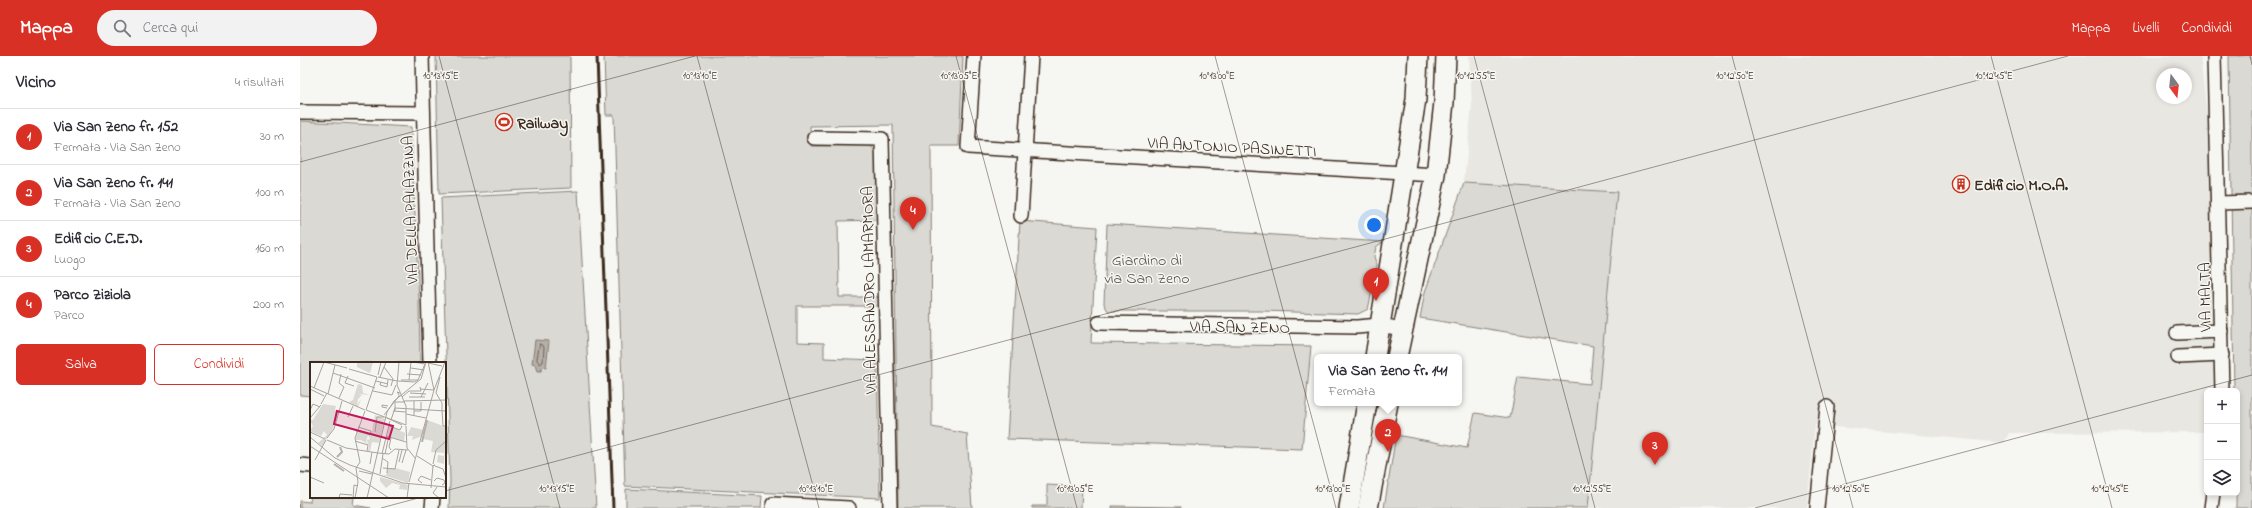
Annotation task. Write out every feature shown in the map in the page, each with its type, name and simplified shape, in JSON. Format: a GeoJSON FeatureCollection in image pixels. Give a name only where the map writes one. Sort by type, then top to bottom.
{"type":"FeatureCollection","features":[{"type":"Feature","properties":{"kind":"street","name":"VIA DELLA PALAZZINA"},"geometry":{"type":"LineString","coordinates":[[422,56],[430,362]]}},
{"type":"Feature","properties":{"kind":"street","name":"VIA ANTONIO PASINETTI"},"geometry":{"type":"LineString","coordinates":[[974,56],[968,147],[1436,175]]}},
{"type":"Feature","properties":{"kind":"street"},"geometry":{"type":"LineString","coordinates":[[1021,216],[1031,56]]}},
{"type":"Feature","properties":{"kind":"street"},"geometry":{"type":"LineString","coordinates":[[1375,354],[1416,99],[1418,56]]}},
{"type":"Feature","properties":{"kind":"street"},"geometry":{"type":"LineString","coordinates":[[1397,354],[1436,175],[1444,102],[1446,56]]}},
{"type":"Feature","properties":{"kind":"street","name":"VIA MALTA"},"geometry":{"type":"LineString","coordinates":[[2214,56],[2219,203],[2222,388]]}},
{"type":"Feature","properties":{"kind":"street"},"geometry":{"type":"LineString","coordinates":[[300,112],[423,113]]}},
{"type":"Feature","properties":{"kind":"street","name":"VIA ALESSANDRO LAMARMORA"},"geometry":{"type":"LineString","coordinates":[[814,138],[882,139],[890,508]]}},
{"type":"Feature","properties":{"kind":"street"},"geometry":{"type":"LineString","coordinates":[[2219,203],[2252,202]]}},
{"type":"Feature","properties":{"kind":"street","name":"VIA SAN ZENO"},"geometry":{"type":"LineString","coordinates":[[1099,323],[1357,328],[1380,325],[1402,329]]}},
{"type":"Feature","properties":{"kind":"street"},"geometry":{"type":"LineString","coordinates":[[2177,333],[2221,331]]}},
{"type":"Feature","properties":{"kind":"street"},"geometry":{"type":"LineString","coordinates":[[2178,357],[2222,355]]}},
{"type":"Feature","properties":{"kind":"street"},"geometry":{"type":"LineString","coordinates":[[1349,508],[1366,406]]}},
{"type":"Feature","properties":{"kind":"street"},"geometry":{"type":"LineString","coordinates":[[1368,508],[1387,406]]}},
{"type":"Feature","properties":{"kind":"street"},"geometry":{"type":"LineString","coordinates":[[1817,508],[1827,407]]}},
{"type":"Feature","properties":{"kind":"street"},"geometry":{"type":"LineString","coordinates":[[300,465],[310,466]]}},
{"type":"Feature","properties":{"kind":"street"},"geometry":{"type":"LineString","coordinates":[[2211,508],[2213,496]]}},
{"type":"Feature","properties":{"kind":"street"},"geometry":{"type":"LineString","coordinates":[[772,508],[773,504],[849,508]]}},
{"type":"Feature","properties":{"kind":"shaded area"},"geometry":{"type":"Polygon","coordinates":[[[1469,56],[2200,56],[2207,115],[2216,246],[2215,388],[2204,388],[2204,432],[2009,433],[2004,443],[1815,425],[1807,508],[1588,508],[1617,192],[1464,183],[1472,104],[1469,56]]]}},
{"type":"Feature","properties":{"kind":"green space","name":"Railway"},"geometry":{"type":"Polygon","coordinates":[[[436,56],[570,56],[571,188],[439,194],[436,56]]]}},
{"type":"Feature","properties":{"kind":"green space"},"geometry":{"type":"Polygon","coordinates":[[[604,56],[963,56],[959,146],[931,146],[932,427],[967,434],[972,508],[898,508],[893,125],[810,126],[811,146],[870,145],[878,155],[879,220],[838,221],[839,297],[885,297],[886,306],[797,306],[797,342],[824,343],[824,358],[877,360],[880,498],[625,486],[614,115],[606,115],[604,56]]]}},
{"type":"Feature","properties":{"kind":"green space"},"geometry":{"type":"Polygon","coordinates":[[[2229,56],[2252,56],[2252,508],[2236,508],[2236,496],[2240,496],[2240,388],[2234,388],[2229,56]]]}},
{"type":"Feature","properties":{"kind":"green space"},"geometry":{"type":"Polygon","coordinates":[[[300,121],[411,127],[419,301],[420,362],[310,362],[310,396],[300,395],[300,121]]]}},
{"type":"Feature","properties":{"kind":"green space"},"geometry":{"type":"Polygon","coordinates":[[[1464,183],[1617,192],[1588,508],[1384,508],[1396,435],[1467,448],[1475,413],[1510,418],[1518,377],[1590,384],[1593,346],[1420,318],[1425,292],[1464,183]]]}},
{"type":"Feature","properties":{"kind":"green space"},"geometry":{"type":"Polygon","coordinates":[[[578,191],[596,508],[449,508],[450,480],[441,198],[578,191]]]}},
{"type":"Feature","properties":{"kind":"green space"},"geometry":{"type":"Polygon","coordinates":[[[1020,221],[1097,227],[1091,343],[1311,346],[1302,449],[1007,439],[1020,221]]]}},
{"type":"Feature","properties":{"kind":"green space","name":"Giardino di via San Zeno"},"geometry":{"type":"Polygon","coordinates":[[[1107,224],[1383,242],[1376,247],[1374,257],[1377,265],[1368,309],[1358,314],[1261,311],[1108,311],[1104,304],[1107,224]]]}},
{"type":"Feature","properties":{"kind":"green space"},"geometry":{"type":"Polygon","coordinates":[[[1047,485],[1082,487],[1081,508],[1032,508],[1032,506],[1047,506],[1047,485]]]}},
{"type":"Feature","properties":{"kind":"green space"},"geometry":{"type":"Polygon","coordinates":[[[626,489],[762,496],[761,508],[626,508],[626,489]]]}},
{"type":"Feature","properties":{"kind":"green space"},"geometry":{"type":"Polygon","coordinates":[[[311,498],[354,498],[353,505],[371,508],[300,508],[300,501],[310,502],[311,498]]]}},
{"type":"Feature","properties":{"kind":"green space"},"geometry":{"type":"Polygon","coordinates":[[[1112,506],[1181,507],[1181,508],[1112,508],[1112,506]]]}},
{"type":"Feature","properties":{"kind":"water"},"geometry":{"type":"Polygon","coordinates":[[[535,340],[549,341],[546,368],[542,367],[541,371],[537,371],[535,365],[532,364],[535,340]]]}},
{"type":"Feature","properties":{"kind":"railway"},"geometry":{"type":"LineString","coordinates":[[597,56],[613,508]]}},
{"type":"Feature","properties":{"kind":"place","name":"Railway"},"geometry":{"type":"Point","coordinates":[504,122]}},
{"type":"Feature","properties":{"kind":"place","name":"Edificio M.O.A."},"geometry":{"type":"Point","coordinates":[1961,184]}},
{"type":"Feature","properties":{"kind":"place","name":"Parco Ziziola"},"geometry":{"type":"Point","coordinates":[913,230]}},
{"type":"Feature","properties":{"kind":"place","name":"Via San Zeno fr. 152"},"geometry":{"type":"Point","coordinates":[1376,301]}},
{"type":"Feature","properties":{"kind":"place","name":"Via San Zeno fr. 141"},"geometry":{"type":"Point","coordinates":[1388,452]}},
{"type":"Feature","properties":{"kind":"place","name":"Edificio C.E.D."},"geometry":{"type":"Point","coordinates":[1655,465]}}]}
